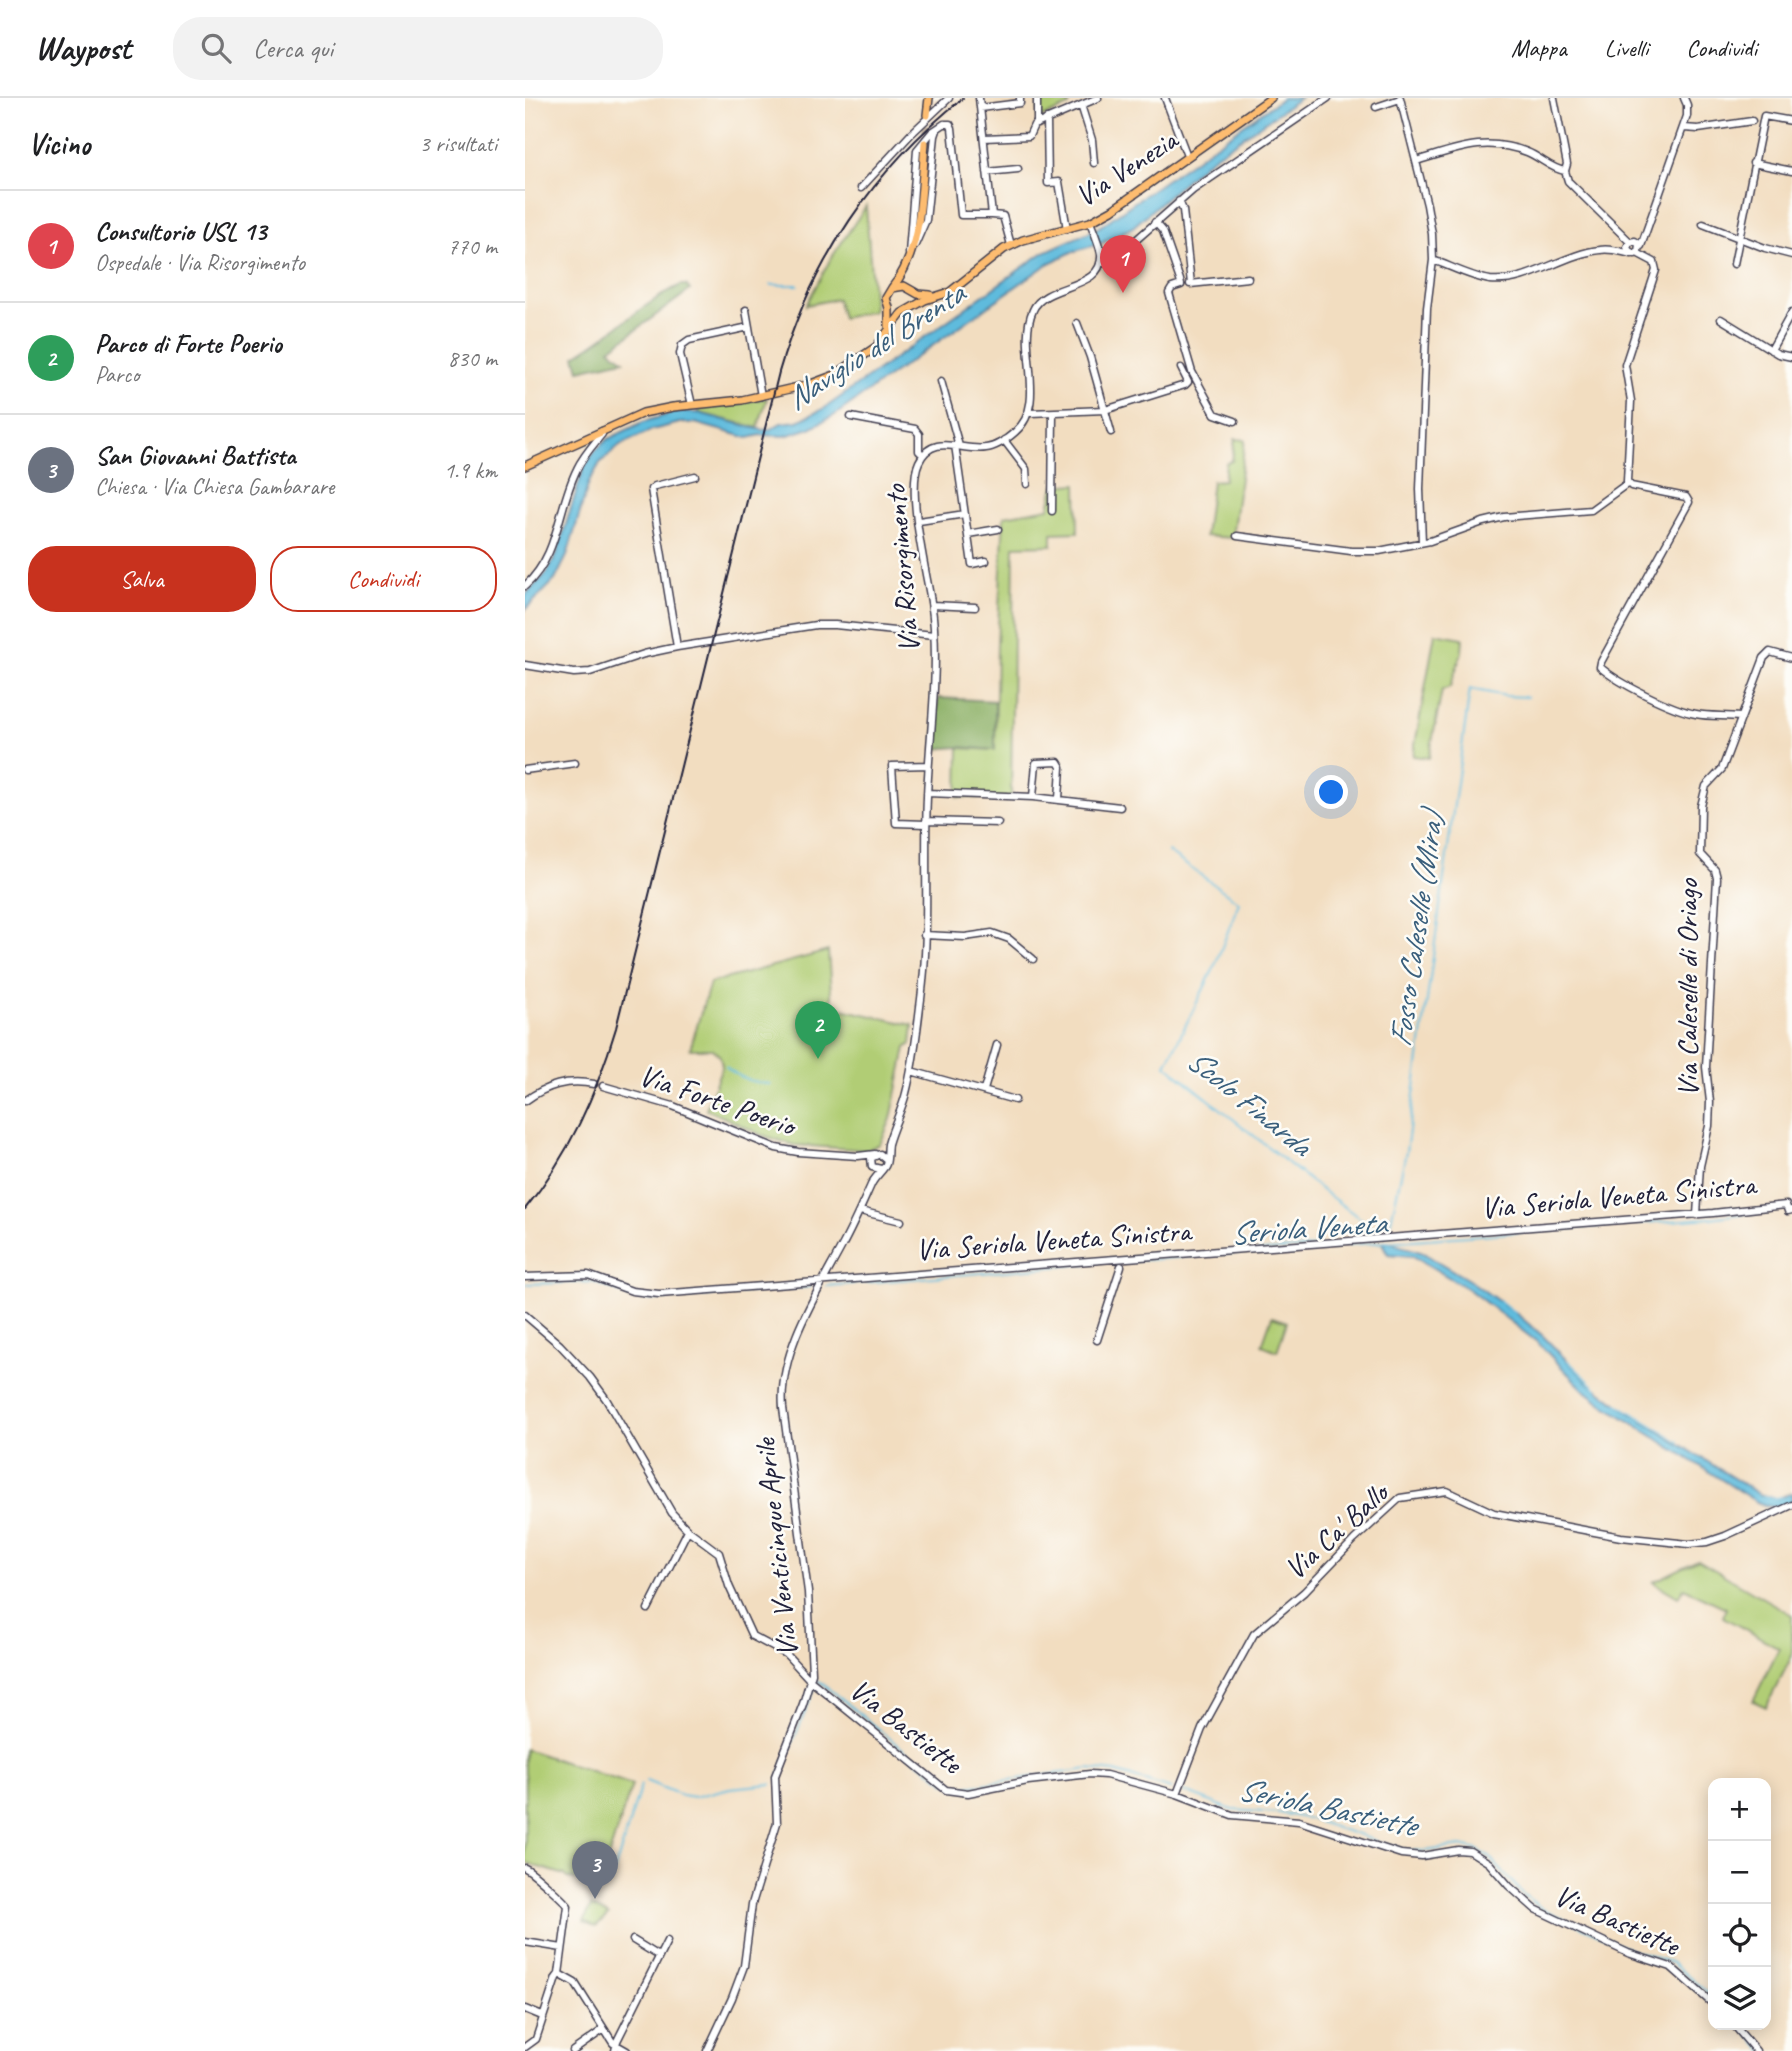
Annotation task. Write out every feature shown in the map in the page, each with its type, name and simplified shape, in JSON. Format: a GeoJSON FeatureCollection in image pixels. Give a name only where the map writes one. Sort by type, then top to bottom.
{"type":"FeatureCollection","features":[{"type":"Feature","properties":{"kind":"main road"},"geometry":{"type":"LineString","coordinates":[[927,115],[929,98]]}},
{"type":"Feature","properties":{"kind":"main road","name":"Via Venezia"},"geometry":{"type":"LineString","coordinates":[[913,305],[945,294],[1011,245],[1091,225],[1271,98]]}},
{"type":"Feature","properties":{"kind":"main road"},"geometry":{"type":"LineString","coordinates":[[525,467],[643,413],[722,403],[819,382],[841,371],[876,347],[902,313],[913,305],[914,298],[906,276],[921,199],[925,143]]}},
{"type":"Feature","properties":{"kind":"main road"},"geometry":{"type":"LineString","coordinates":[[902,313],[895,313],[886,298],[909,259]]}},
{"type":"Feature","properties":{"kind":"main road","name":"Via Venezia"},"geometry":{"type":"LineString","coordinates":[[910,290],[921,295],[932,294],[963,281]]}},
{"type":"Feature","properties":{"kind":"main road"},"geometry":{"type":"LineString","coordinates":[[892,288],[901,285],[910,290]]}},
{"type":"Feature","properties":{"kind":"main road"},"geometry":{"type":"LineString","coordinates":[[889,330],[890,308]]}},
{"type":"Feature","properties":{"kind":"street"},"geometry":{"type":"LineString","coordinates":[[861,188],[949,98]]}},
{"type":"Feature","properties":{"kind":"street"},"geometry":{"type":"LineString","coordinates":[[979,98],[992,215]]}},
{"type":"Feature","properties":{"kind":"street"},"geometry":{"type":"LineString","coordinates":[[980,108],[1020,103],[1020,98]]}},
{"type":"Feature","properties":{"kind":"street"},"geometry":{"type":"LineString","coordinates":[[1037,98],[1037,124]]}},
{"type":"Feature","properties":{"kind":"street"},"geometry":{"type":"LineString","coordinates":[[1070,98],[1072,109]]}},
{"type":"Feature","properties":{"kind":"street"},"geometry":{"type":"LineString","coordinates":[[983,138],[1030,136],[1037,124],[1098,98]]}},
{"type":"Feature","properties":{"kind":"street"},"geometry":{"type":"LineString","coordinates":[[1165,98],[1187,156]]}},
{"type":"Feature","properties":{"kind":"street"},"geometry":{"type":"LineString","coordinates":[[1027,484],[1026,469],[1005,440],[1019,429],[1030,413],[1029,340],[1033,308],[1039,300],[1090,277],[1100,262],[1123,249],[1179,201],[1328,98]]}},
{"type":"Feature","properties":{"kind":"street"},"geometry":{"type":"LineString","coordinates":[[1376,107],[1400,98],[1430,219],[1433,260],[1427,308],[1420,489],[1422,542]]}},
{"type":"Feature","properties":{"kind":"street"},"geometry":{"type":"LineString","coordinates":[[1554,98],[1568,181],[1630,242],[1635,241],[1637,251]]}},
{"type":"Feature","properties":{"kind":"street"},"geometry":{"type":"LineString","coordinates":[[1637,251],[1684,128],[1688,109],[1684,98]]}},
{"type":"Feature","properties":{"kind":"street"},"geometry":{"type":"LineString","coordinates":[[1081,105],[1093,144],[1094,163]]}},
{"type":"Feature","properties":{"kind":"street"},"geometry":{"type":"LineString","coordinates":[[1734,264],[1764,116],[1792,121]]}},
{"type":"Feature","properties":{"kind":"street"},"geometry":{"type":"LineString","coordinates":[[1047,120],[1048,183],[1059,182],[1067,229]]}},
{"type":"Feature","properties":{"kind":"street"},"geometry":{"type":"LineString","coordinates":[[1684,128],[1698,129],[1752,121]]}},
{"type":"Feature","properties":{"kind":"street"},"geometry":{"type":"LineString","coordinates":[[909,259],[926,220],[935,136],[944,124]]}},
{"type":"Feature","properties":{"kind":"street"},"geometry":{"type":"LineString","coordinates":[[909,259],[917,150],[932,132],[944,124],[950,124],[952,128],[961,215],[1003,216],[1011,245]]}},
{"type":"Feature","properties":{"kind":"street"},"geometry":{"type":"LineString","coordinates":[[1416,162],[1482,143],[1527,152],[1558,170],[1565,171]]}},
{"type":"Feature","properties":{"kind":"street"},"geometry":{"type":"LineString","coordinates":[[1753,163],[1792,171]]}},
{"type":"Feature","properties":{"kind":"street"},"geometry":{"type":"LineString","coordinates":[[987,172],[1018,169]]}},
{"type":"Feature","properties":{"kind":"street"},"geometry":{"type":"LineString","coordinates":[[1179,201],[1184,212],[1191,284]]}},
{"type":"Feature","properties":{"kind":"street"},"geometry":{"type":"LineString","coordinates":[[1156,222],[1163,231],[1181,285]]}},
{"type":"Feature","properties":{"kind":"street"},"geometry":{"type":"LineString","coordinates":[[1703,224],[1765,248],[1792,255]]}},
{"type":"Feature","properties":{"kind":"street"},"geometry":{"type":"LineString","coordinates":[[1091,225],[1099,248],[1100,262]]}},
{"type":"Feature","properties":{"kind":"street"},"geometry":{"type":"LineString","coordinates":[[1628,484],[1630,394],[1625,365],[1656,270],[1654,262],[1627,247],[1630,242]]}},
{"type":"Feature","properties":{"kind":"street"},"geometry":{"type":"LineString","coordinates":[[1099,248],[1110,253],[1123,249]]}},
{"type":"Feature","properties":{"kind":"street"},"geometry":{"type":"LineString","coordinates":[[1433,260],[1485,279],[1498,280],[1518,277],[1596,250],[1637,251]]}},
{"type":"Feature","properties":{"kind":"street"},"geometry":{"type":"LineString","coordinates":[[1235,421],[1215,414],[1192,372],[1169,293],[1172,288],[1181,285],[1248,278]]}},
{"type":"Feature","properties":{"kind":"street"},"geometry":{"type":"LineString","coordinates":[[745,310],[761,396]]}},
{"type":"Feature","properties":{"kind":"street"},"geometry":{"type":"LineString","coordinates":[[1771,351],[1792,312]]}},
{"type":"Feature","properties":{"kind":"street"},"geometry":{"type":"LineString","coordinates":[[1721,319],[1771,351],[1792,357]]}},
{"type":"Feature","properties":{"kind":"street"},"geometry":{"type":"LineString","coordinates":[[1077,323],[1111,432]]}},
{"type":"Feature","properties":{"kind":"street"},"geometry":{"type":"LineString","coordinates":[[692,405],[680,354],[682,345],[689,340],[749,327]]}},
{"type":"Feature","properties":{"kind":"street"},"geometry":{"type":"LineString","coordinates":[[1030,413],[1105,410],[1187,384],[1181,368]]}},
{"type":"Feature","properties":{"kind":"street"},"geometry":{"type":"LineString","coordinates":[[941,381],[957,445],[972,564],[986,561]]}},
{"type":"Feature","properties":{"kind":"street"},"geometry":{"type":"LineString","coordinates":[[1052,510],[1053,413]]}},
{"type":"Feature","properties":{"kind":"street","name":"Via Risorgimento"},"geometry":{"type":"LineString","coordinates":[[851,417],[915,429],[919,434],[919,451],[923,455]]}},
{"type":"Feature","properties":{"kind":"street"},"geometry":{"type":"LineString","coordinates":[[525,586],[542,567],[551,549],[576,470],[603,434],[602,430]]}},
{"type":"Feature","properties":{"kind":"street","name":"Via Risorgimento"},"geometry":{"type":"LineString","coordinates":[[822,1280],[860,1211],[872,1181],[886,1165],[888,1145],[903,1105],[911,1071],[923,980],[934,635],[915,481],[918,464],[923,455],[937,446],[986,448],[1005,440]]}},
{"type":"Feature","properties":{"kind":"street"},"geometry":{"type":"LineString","coordinates":[[677,647],[651,489],[695,476]]}},
{"type":"Feature","properties":{"kind":"street"},"geometry":{"type":"LineString","coordinates":[[1237,536],[1369,552],[1422,542],[1504,517],[1591,510],[1628,484]]}},
{"type":"Feature","properties":{"kind":"street"},"geometry":{"type":"LineString","coordinates":[[1628,484],[1686,497],[1689,502],[1600,667],[1632,687],[1685,711],[1701,715],[1740,717]]}},
{"type":"Feature","properties":{"kind":"street"},"geometry":{"type":"LineString","coordinates":[[919,521],[965,514]]}},
{"type":"Feature","properties":{"kind":"street"},"geometry":{"type":"LineString","coordinates":[[968,534],[998,529]]}},
{"type":"Feature","properties":{"kind":"street"},"geometry":{"type":"LineString","coordinates":[[932,606],[975,607]]}},
{"type":"Feature","properties":{"kind":"street"},"geometry":{"type":"LineString","coordinates":[[525,665],[590,673],[645,654],[677,647],[823,625],[934,635]]}},
{"type":"Feature","properties":{"kind":"street","name":"Via Caleselle di Oriago"},"geometry":{"type":"LineString","coordinates":[[1697,1214],[1700,1166],[1709,1126],[1710,1102],[1706,1067],[1717,878],[1715,870],[1700,854],[1701,806],[1707,783],[1722,769],[1766,654],[1775,653],[1792,658]]}},
{"type":"Feature","properties":{"kind":"street"},"geometry":{"type":"LineString","coordinates":[[1033,797],[1036,763],[1058,762],[1061,767],[1059,799]]}},
{"type":"Feature","properties":{"kind":"street"},"geometry":{"type":"LineString","coordinates":[[525,770],[575,763]]}},
{"type":"Feature","properties":{"kind":"street"},"geometry":{"type":"LineString","coordinates":[[928,765],[892,766],[897,823],[997,823]]}},
{"type":"Feature","properties":{"kind":"street"},"geometry":{"type":"LineString","coordinates":[[927,793],[1033,797],[1120,807]]}},
{"type":"Feature","properties":{"kind":"street"},"geometry":{"type":"LineString","coordinates":[[924,935],[965,937],[992,933],[1009,939],[1033,959]]}},
{"type":"Feature","properties":{"kind":"street"},"geometry":{"type":"LineString","coordinates":[[984,1090],[997,1045]]}},
{"type":"Feature","properties":{"kind":"street"},"geometry":{"type":"LineString","coordinates":[[911,1071],[1015,1100]]}},
{"type":"Feature","properties":{"kind":"street","name":"Via Forte Poerio"},"geometry":{"type":"LineString","coordinates":[[525,1101],[559,1083],[594,1084]]}},
{"type":"Feature","properties":{"kind":"street","name":"Via Forte Poerio"},"geometry":{"type":"LineString","coordinates":[[603,1086],[673,1107],[776,1148],[858,1156]]}},
{"type":"Feature","properties":{"kind":"street","name":"Via Risorgimento"},"geometry":{"type":"LineString","coordinates":[[872,1181],[871,1158],[888,1145]]}},
{"type":"Feature","properties":{"kind":"street"},"geometry":{"type":"LineString","coordinates":[[858,1156],[876,1154],[884,1155],[886,1159]]}},
{"type":"Feature","properties":{"kind":"street"},"geometry":{"type":"LineString","coordinates":[[858,1156],[881,1169]]}},
{"type":"Feature","properties":{"kind":"street","name":"Via Seriola Veneta Sinistra"},"geometry":{"type":"LineString","coordinates":[[525,1278],[588,1275],[647,1294],[1788,1208]]}},
{"type":"Feature","properties":{"kind":"street"},"geometry":{"type":"LineString","coordinates":[[860,1211],[901,1221]]}},
{"type":"Feature","properties":{"kind":"street"},"geometry":{"type":"LineString","coordinates":[[1097,1340],[1121,1266]]}},
{"type":"Feature","properties":{"kind":"street","name":"Via Venticinque Aprile"},"geometry":{"type":"LineString","coordinates":[[707,2051],[744,1966],[752,1904],[777,1823],[775,1776],[811,1681],[813,1654],[808,1592],[781,1387],[792,1350],[822,1280]]}},
{"type":"Feature","properties":{"kind":"street","name":"Via Bastiette"},"geometry":{"type":"LineString","coordinates":[[525,1315],[561,1345],[599,1388],[659,1493],[688,1531],[719,1553],[729,1586],[752,1636],[794,1661],[811,1681],[936,1783],[953,1792],[968,1793],[1090,1773],[1112,1775],[1177,1794],[1232,1815],[1299,1821],[1401,1854],[1422,1856],[1458,1850],[1474,1852],[1489,1863],[1509,1886],[1535,1909],[1628,1953],[1671,1967],[1708,2000]]}},
{"type":"Feature","properties":{"kind":"street","name":"Via Ca' Ballo"},"geometry":{"type":"LineString","coordinates":[[1177,1794],[1202,1729],[1254,1634],[1304,1592],[1354,1540],[1400,1498],[1447,1491],[1495,1513],[1621,1537],[1689,1544],[1725,1536],[1792,1505]]}},
{"type":"Feature","properties":{"kind":"street"},"geometry":{"type":"LineString","coordinates":[[647,1609],[688,1531]]}},
{"type":"Feature","properties":{"kind":"street"},"geometry":{"type":"LineString","coordinates":[[525,1868],[567,1903],[568,1914],[559,1974],[536,2039],[525,2047]]}},
{"type":"Feature","properties":{"kind":"street"},"geometry":{"type":"LineString","coordinates":[[633,1940],[659,1956]]}},
{"type":"Feature","properties":{"kind":"street"},"geometry":{"type":"LineString","coordinates":[[616,2048],[667,1941]]}},
{"type":"Feature","properties":{"kind":"street"},"geometry":{"type":"LineString","coordinates":[[525,1942],[562,1948]]}},
{"type":"Feature","properties":{"kind":"street"},"geometry":{"type":"LineString","coordinates":[[559,1974],[579,1987],[616,2048],[627,2051]]}},
{"type":"Feature","properties":{"kind":"street"},"geometry":{"type":"LineString","coordinates":[[525,2009],[542,2016]]}},
{"type":"Feature","properties":{"kind":"street"},"geometry":{"type":"LineString","coordinates":[[573,2051],[604,2029]]}},
{"type":"Feature","properties":{"kind":"street"},"geometry":{"type":"LineString","coordinates":[[1738,2030],[1756,2051]]}},
{"type":"Feature","properties":{"kind":"green space"},"geometry":{"type":"Polygon","coordinates":[[[1039,98],[1069,98],[1069,106],[1040,118],[1039,98]]]}},
{"type":"Feature","properties":{"kind":"green space"},"geometry":{"type":"Polygon","coordinates":[[[866,206],[874,311],[842,318],[837,299],[806,305],[830,260],[866,206]]]}},
{"type":"Feature","properties":{"kind":"green space"},"geometry":{"type":"Polygon","coordinates":[[[681,285],[686,285],[690,290],[610,349],[624,360],[579,370],[575,356],[681,285]]]}},
{"type":"Feature","properties":{"kind":"green space"},"geometry":{"type":"Polygon","coordinates":[[[767,398],[758,428],[699,413],[699,408],[767,398]]]}},
{"type":"Feature","properties":{"kind":"green space"},"geometry":{"type":"Polygon","coordinates":[[[1235,439],[1245,440],[1232,538],[1205,536],[1212,481],[1224,480],[1226,463],[1232,461],[1235,439]]]}},
{"type":"Feature","properties":{"kind":"green space"},"geometry":{"type":"Polygon","coordinates":[[[1077,484],[1078,532],[1052,533],[1052,545],[1014,546],[1011,799],[958,797],[959,748],[995,750],[1004,516],[1049,508],[1054,486],[1077,484]]]}},
{"type":"Feature","properties":{"kind":"green space"},"geometry":{"type":"Polygon","coordinates":[[[1435,633],[1463,638],[1462,652],[1450,687],[1442,690],[1429,758],[1413,756],[1435,633]]]}},
{"type":"Feature","properties":{"kind":"green space"},"geometry":{"type":"Polygon","coordinates":[[[938,698],[995,701],[995,750],[959,747],[934,749],[938,698]]]}},
{"type":"Feature","properties":{"kind":"green space"},"geometry":{"type":"Polygon","coordinates":[[[828,951],[832,1007],[913,1025],[911,1044],[906,1048],[891,1119],[880,1144],[867,1150],[794,1145],[762,1135],[706,1109],[722,1066],[720,1056],[712,1049],[690,1049],[710,983],[828,951]]]}},
{"type":"Feature","properties":{"kind":"green space"},"geometry":{"type":"Polygon","coordinates":[[[1272,1317],[1287,1322],[1277,1351],[1262,1345],[1272,1317]]]}},
{"type":"Feature","properties":{"kind":"green space"},"geometry":{"type":"Polygon","coordinates":[[[1698,1560],[1792,1615],[1792,1656],[1766,1707],[1753,1701],[1779,1648],[1723,1617],[1726,1608],[1684,1588],[1678,1597],[1653,1582],[1698,1560]]]}},
{"type":"Feature","properties":{"kind":"green space"},"geometry":{"type":"Polygon","coordinates":[[[525,1749],[632,1785],[599,1885],[568,1878],[525,1863],[525,1749]]]}},
{"type":"Feature","properties":{"kind":"green space"},"geometry":{"type":"Polygon","coordinates":[[[591,1906],[608,1915],[596,1927],[584,1921],[591,1906]]]}},
{"type":"Feature","properties":{"kind":"water"},"geometry":{"type":"Polygon","coordinates":[[[1282,98],[1300,98],[1206,162],[1133,227],[1102,243],[1072,252],[1049,263],[835,415],[810,428],[785,436],[761,435],[748,438],[695,423],[680,423],[652,430],[620,445],[600,463],[589,482],[567,556],[555,580],[525,610],[525,595],[547,573],[556,556],[584,467],[608,439],[643,422],[677,412],[699,413],[762,430],[771,429],[781,423],[798,421],[825,408],[1044,252],[1098,228],[1282,98]]]}},
{"type":"Feature","properties":{"kind":"water"},"geometry":{"type":"Polygon","coordinates":[[[1391,1242],[1427,1255],[1472,1282],[1518,1315],[1543,1336],[1589,1383],[1633,1415],[1759,1494],[1776,1499],[1792,1493],[1792,1502],[1773,1507],[1755,1501],[1604,1405],[1583,1389],[1537,1342],[1468,1289],[1413,1256],[1388,1254],[1382,1243],[1391,1242]]]}},
{"type":"Feature","properties":{"kind":"waterway"},"geometry":{"type":"LineString","coordinates":[[771,285],[798,285]]}},
{"type":"Feature","properties":{"kind":"waterway","name":"Fosso Caleselle (Mira)"},"geometry":{"type":"LineString","coordinates":[[1388,1234],[1406,1152],[1470,689],[1527,697]]}},
{"type":"Feature","properties":{"kind":"waterway","name":"Scolo Finarda"},"geometry":{"type":"LineString","coordinates":[[1168,852],[1239,902],[1214,968],[1166,1065],[1319,1188],[1381,1234]]}},
{"type":"Feature","properties":{"kind":"waterway"},"geometry":{"type":"LineString","coordinates":[[726,1067],[747,1079],[770,1084]]}},
{"type":"Feature","properties":{"kind":"waterway","name":"Seriola Veneta"},"geometry":{"type":"LineString","coordinates":[[1131,1261],[1710,1218],[1785,1208]]}},
{"type":"Feature","properties":{"kind":"waterway","name":"Seriola Veneta"},"geometry":{"type":"LineString","coordinates":[[827,1286],[1087,1264]]}},
{"type":"Feature","properties":{"kind":"waterway","name":"Seriola Veneta"},"geometry":{"type":"LineString","coordinates":[[525,1284],[593,1282],[635,1298],[651,1300],[810,1287]]}},
{"type":"Feature","properties":{"kind":"waterway","name":"Scolo Finarda"},"geometry":{"type":"LineString","coordinates":[[1500,1301],[1515,1313]]}},
{"type":"Feature","properties":{"kind":"waterway","name":"Scolo Finarda"},"geometry":{"type":"LineString","coordinates":[[1568,1361],[1597,1389]]}},
{"type":"Feature","properties":{"kind":"waterway","name":"Scolo Finarda"},"geometry":{"type":"LineString","coordinates":[[1618,1404],[1679,1442]]}},
{"type":"Feature","properties":{"kind":"waterway","name":"Scolo Finarda"},"geometry":{"type":"LineString","coordinates":[[1763,1496],[1773,1499],[1781,1497]]}},
{"type":"Feature","properties":{"kind":"waterway","name":"Seriola Bastiette"},"geometry":{"type":"LineString","coordinates":[[817,1681],[930,1771],[945,1782],[960,1787],[1089,1769],[1115,1772],[1171,1789]]}},
{"type":"Feature","properties":{"kind":"waterway"},"geometry":{"type":"LineString","coordinates":[[778,1779],[815,1687]]}},
{"type":"Feature","properties":{"kind":"waterway"},"geometry":{"type":"LineString","coordinates":[[646,1781],[681,1795],[694,1797],[730,1788],[771,1784]]}},
{"type":"Feature","properties":{"kind":"waterway"},"geometry":{"type":"LineString","coordinates":[[611,1882],[641,1785]]}},
{"type":"Feature","properties":{"kind":"waterway","name":"Seriola Bastiette"},"geometry":{"type":"LineString","coordinates":[[1183,1791],[1232,1810],[1280,1813],[1310,1819],[1403,1850],[1425,1851],[1461,1846],[1478,1850],[1488,1856],[1523,1894],[1541,1908],[1630,1949],[1672,1963],[1708,1993]]}},
{"type":"Feature","properties":{"kind":"waterway","name":"Seriola Bastiette"},"geometry":{"type":"LineString","coordinates":[[1745,2030],[1764,2051]]}},
{"type":"Feature","properties":{"kind":"tunnel"},"geometry":{"type":"LineString","coordinates":[[925,143],[927,116]]}},
{"type":"Feature","properties":{"kind":"railway"},"geometry":{"type":"LineString","coordinates":[[525,1209],[568,1146],[600,1077],[616,1028],[779,372],[792,332],[828,256],[874,187],[901,155],[963,98]]}},
{"type":"Feature","properties":{"kind":"place","name":"Consultorio USL 13"},"geometry":{"type":"Point","coordinates":[1123,293]}},
{"type":"Feature","properties":{"kind":"place","name":"Parco di Forte Poerio"},"geometry":{"type":"Point","coordinates":[818,1059]}},
{"type":"Feature","properties":{"kind":"place","name":"San Giovanni Battista"},"geometry":{"type":"Point","coordinates":[595,1899]}},
{"type":"Feature","properties":{"kind":"water label","name":"Naviglio del Brenta"},"geometry":{"type":"Point","coordinates":[875,346]}}]}
